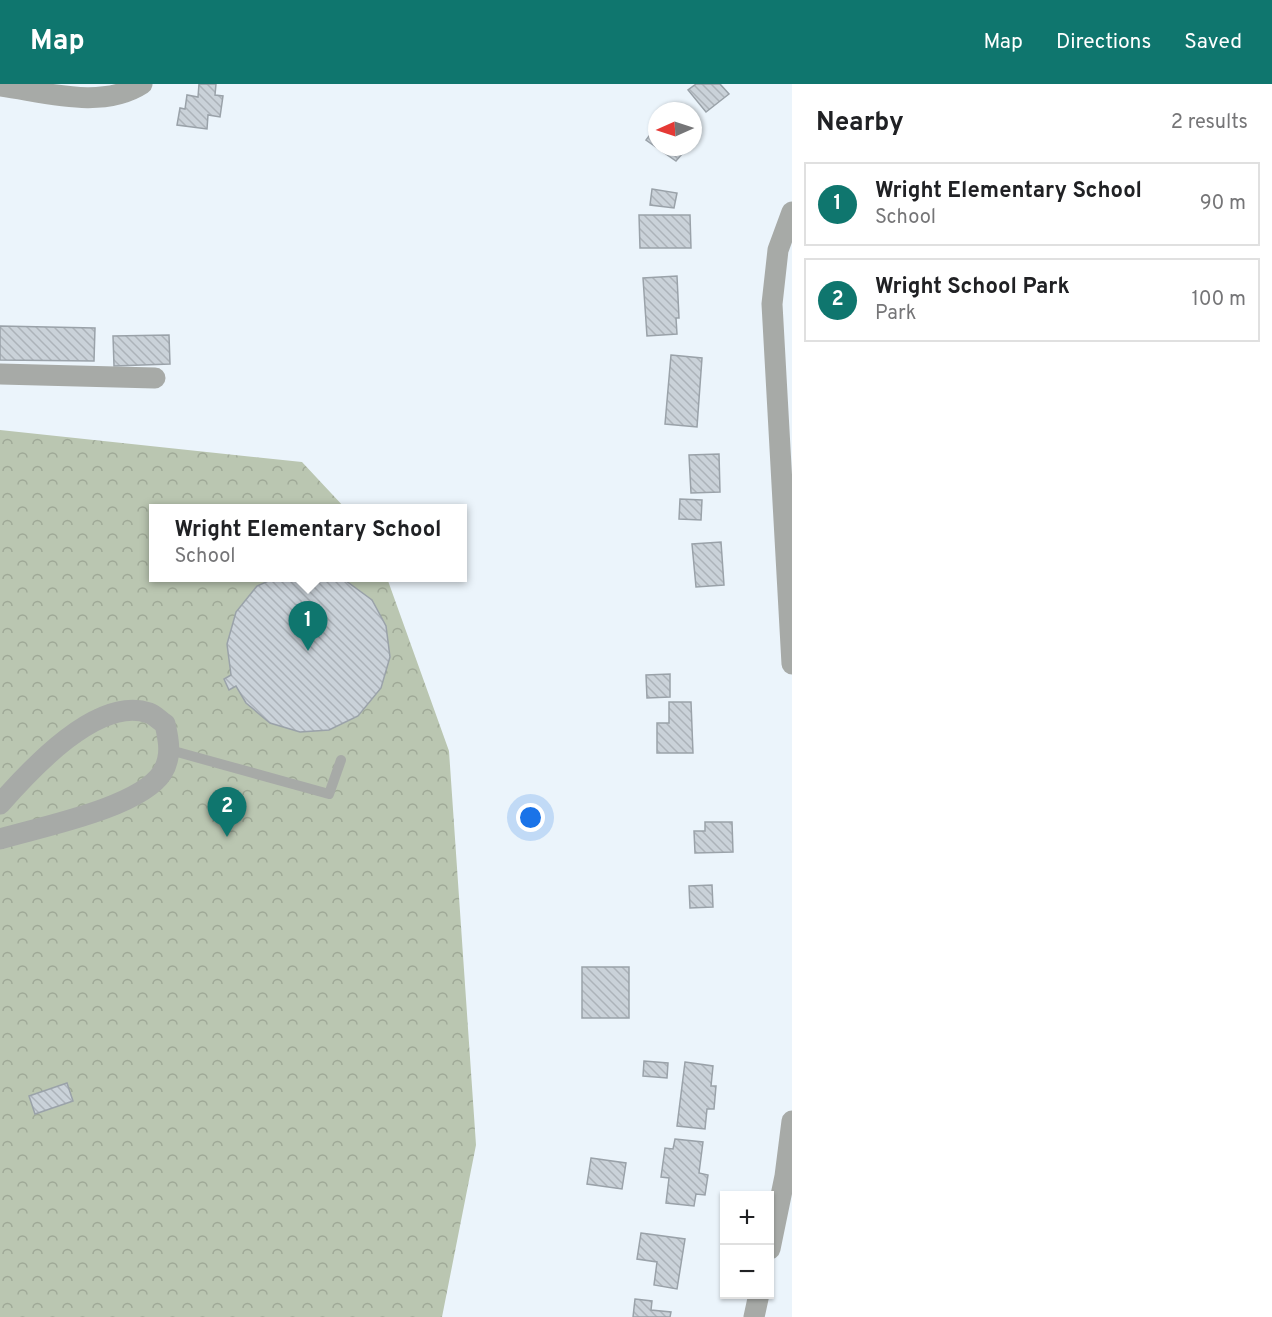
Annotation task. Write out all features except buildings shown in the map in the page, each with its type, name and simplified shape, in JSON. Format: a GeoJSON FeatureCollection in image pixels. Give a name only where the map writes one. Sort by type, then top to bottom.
{"type":"FeatureCollection","features":[{"type":"Feature","properties":{"kind":"street"},"geometry":{"type":"LineString","coordinates":[[0,86],[112,98],[128,93],[142,84]]}},
{"type":"Feature","properties":{"kind":"street"},"geometry":{"type":"LineString","coordinates":[[792,213],[778,250],[772,304],[792,664]]}},
{"type":"Feature","properties":{"kind":"street"},"geometry":{"type":"LineString","coordinates":[[0,374],[155,378]]}},
{"type":"Feature","properties":{"kind":"street"},"geometry":{"type":"LineString","coordinates":[[0,804],[40,760],[88,723],[124,712],[149,713],[165,724],[170,750],[162,773],[146,789],[94,812],[0,839]]}},
{"type":"Feature","properties":{"kind":"street"},"geometry":{"type":"LineString","coordinates":[[771,1245],[785,1176],[792,1120]]}},
{"type":"Feature","properties":{"kind":"street"},"geometry":{"type":"LineString","coordinates":[[754,1317],[758,1299]]}},
{"type":"Feature","properties":{"kind":"lane"},"geometry":{"type":"LineString","coordinates":[[170,750],[329,794],[340,760]]}},
{"type":"Feature","properties":{"kind":"green space"},"geometry":{"type":"Polygon","coordinates":[[[0,430],[302,462],[341,504],[149,504],[149,582],[388,582],[449,751],[476,1145],[442,1317],[0,1317],[0,430]]]}},
{"type":"Feature","properties":{"kind":"place","name":"Wright Elementary School"},"geometry":{"type":"Point","coordinates":[308,651]}},
{"type":"Feature","properties":{"kind":"place","name":"Wright School Park"},"geometry":{"type":"Point","coordinates":[227,837]}}]}
